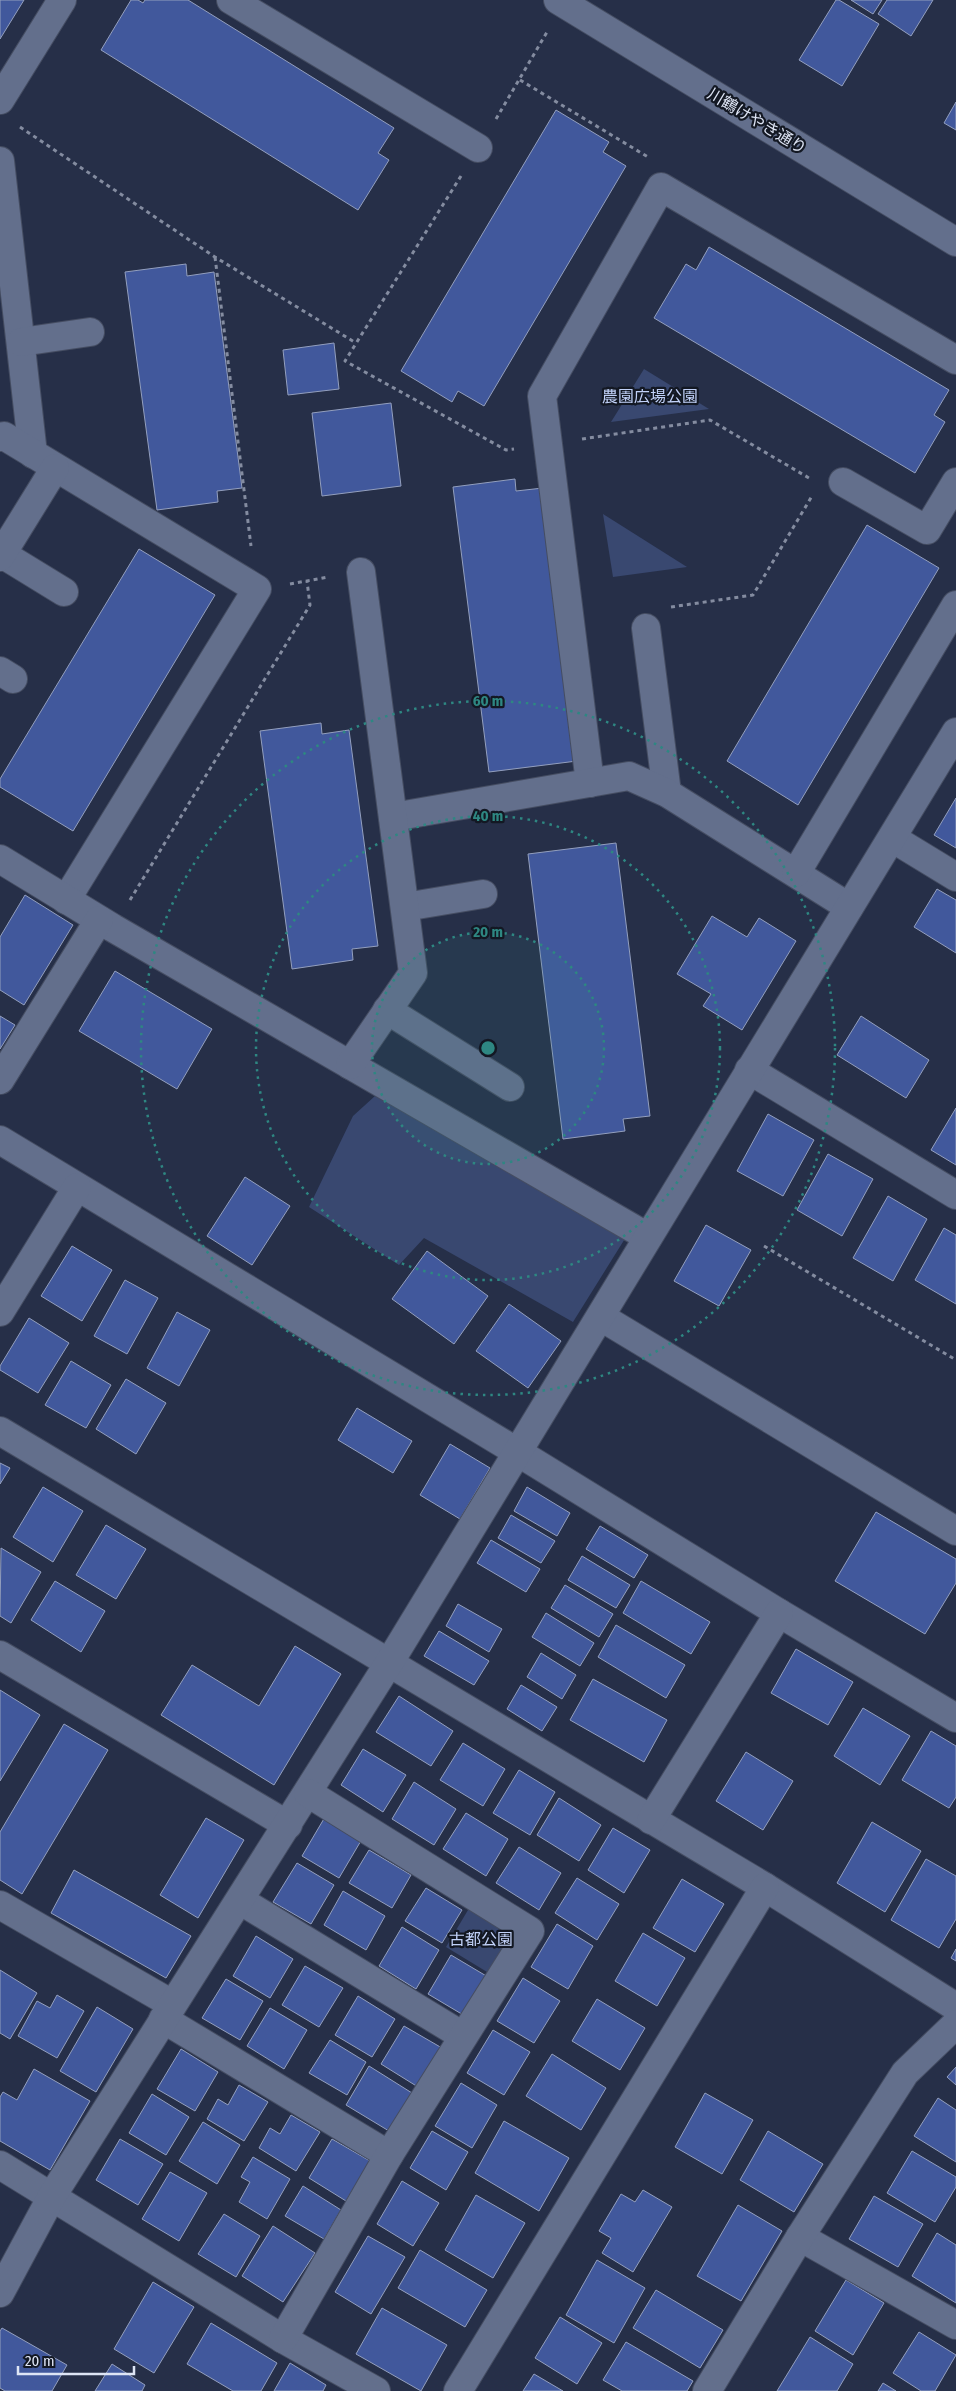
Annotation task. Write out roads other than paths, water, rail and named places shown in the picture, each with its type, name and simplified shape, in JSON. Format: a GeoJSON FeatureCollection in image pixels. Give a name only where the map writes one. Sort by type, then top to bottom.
{"type":"FeatureCollection","features":[{"type":"Feature","properties":{"kind":"street"},"geometry":{"type":"LineString","coordinates":[[0,100],[62,0]]}},
{"type":"Feature","properties":{"kind":"street"},"geometry":{"type":"LineString","coordinates":[[231,0],[478,148]]}},
{"type":"Feature","properties":{"kind":"street","name":"川鶴けやき通り"},"geometry":{"type":"LineString","coordinates":[[558,0],[956,242]]}},
{"type":"Feature","properties":{"kind":"street"},"geometry":{"type":"LineString","coordinates":[[0,161],[21,342],[44,461],[1,556],[64,592]]}},
{"type":"Feature","properties":{"kind":"street"},"geometry":{"type":"LineString","coordinates":[[590,783],[542,396],[661,187],[956,360]]}},
{"type":"Feature","properties":{"kind":"street"},"geometry":{"type":"LineString","coordinates":[[21,342],[90,332]]}},
{"type":"Feature","properties":{"kind":"street"},"geometry":{"type":"LineString","coordinates":[[0,437],[4,436],[257,589],[66,900]]}},
{"type":"Feature","properties":{"kind":"street"},"geometry":{"type":"LineString","coordinates":[[831,483],[927,530],[956,482]]}},
{"type":"Feature","properties":{"kind":"street"},"geometry":{"type":"LineString","coordinates":[[350,1065],[413,973],[361,572]]}},
{"type":"Feature","properties":{"kind":"street"},"geometry":{"type":"LineString","coordinates":[[796,873],[956,605]]}},
{"type":"Feature","properties":{"kind":"street"},"geometry":{"type":"LineString","coordinates":[[646,628],[668,793]]}},
{"type":"Feature","properties":{"kind":"street"},"geometry":{"type":"LineString","coordinates":[[0,2292],[52,2196],[168,2012],[241,1901],[519,1453],[749,1070],[956,732]]}},
{"type":"Feature","properties":{"kind":"street"},"geometry":{"type":"LineString","coordinates":[[393,817],[629,776],[668,793],[849,907]]}},
{"type":"Feature","properties":{"kind":"street"},"geometry":{"type":"LineString","coordinates":[[892,838],[956,877]]}},
{"type":"Feature","properties":{"kind":"street"},"geometry":{"type":"LineString","coordinates":[[0,859],[106,924],[648,1237]]}},
{"type":"Feature","properties":{"kind":"street"},"geometry":{"type":"LineString","coordinates":[[404,907],[483,894]]}},
{"type":"Feature","properties":{"kind":"street"},"geometry":{"type":"LineString","coordinates":[[0,1080],[106,924]]}},
{"type":"Feature","properties":{"kind":"street"},"geometry":{"type":"LineString","coordinates":[[388,1010],[510,1087]]}},
{"type":"Feature","properties":{"kind":"street"},"geometry":{"type":"LineString","coordinates":[[749,1070],[956,1195]]}},
{"type":"Feature","properties":{"kind":"street"},"geometry":{"type":"LineString","coordinates":[[0,1140],[519,1453],[779,1613],[956,1718]]}},
{"type":"Feature","properties":{"kind":"street"},"geometry":{"type":"LineString","coordinates":[[0,1312],[77,1187]]}},
{"type":"Feature","properties":{"kind":"street"},"geometry":{"type":"LineString","coordinates":[[601,1317],[956,1531]]}},
{"type":"Feature","properties":{"kind":"street"},"geometry":{"type":"LineString","coordinates":[[0,1431],[765,1887],[956,2006]]}},
{"type":"Feature","properties":{"kind":"street"},"geometry":{"type":"LineString","coordinates":[[651,1820],[779,1613]]}},
{"type":"Feature","properties":{"kind":"street"},"geometry":{"type":"LineString","coordinates":[[0,1655],[288,1825]]}},
{"type":"Feature","properties":{"kind":"street"},"geometry":{"type":"LineString","coordinates":[[283,2339],[389,2155],[530,1931],[308,1793]]}},
{"type":"Feature","properties":{"kind":"street"},"geometry":{"type":"LineString","coordinates":[[458,2391],[765,1887]]}},
{"type":"Feature","properties":{"kind":"street"},"geometry":{"type":"LineString","coordinates":[[241,1901],[463,2036]]}},
{"type":"Feature","properties":{"kind":"street"},"geometry":{"type":"LineString","coordinates":[[0,1905],[389,2155]]}},
{"type":"Feature","properties":{"kind":"street"},"geometry":{"type":"LineString","coordinates":[[707,2391],[800,2238],[905,2073],[956,2024]]}},
{"type":"Feature","properties":{"kind":"street"},"geometry":{"type":"LineString","coordinates":[[0,2164],[283,2339],[376,2391]]}},
{"type":"Feature","properties":{"kind":"street"},"geometry":{"type":"LineString","coordinates":[[800,2238],[956,2325]]}},
{"type":"Feature","properties":{"kind":"park label","name":"農園広場公園"},"geometry":{"type":"Point","coordinates":[650,396]}},
{"type":"Feature","properties":{"kind":"park label","name":"古都公園"},"geometry":{"type":"Point","coordinates":[481,1939]}}]}
